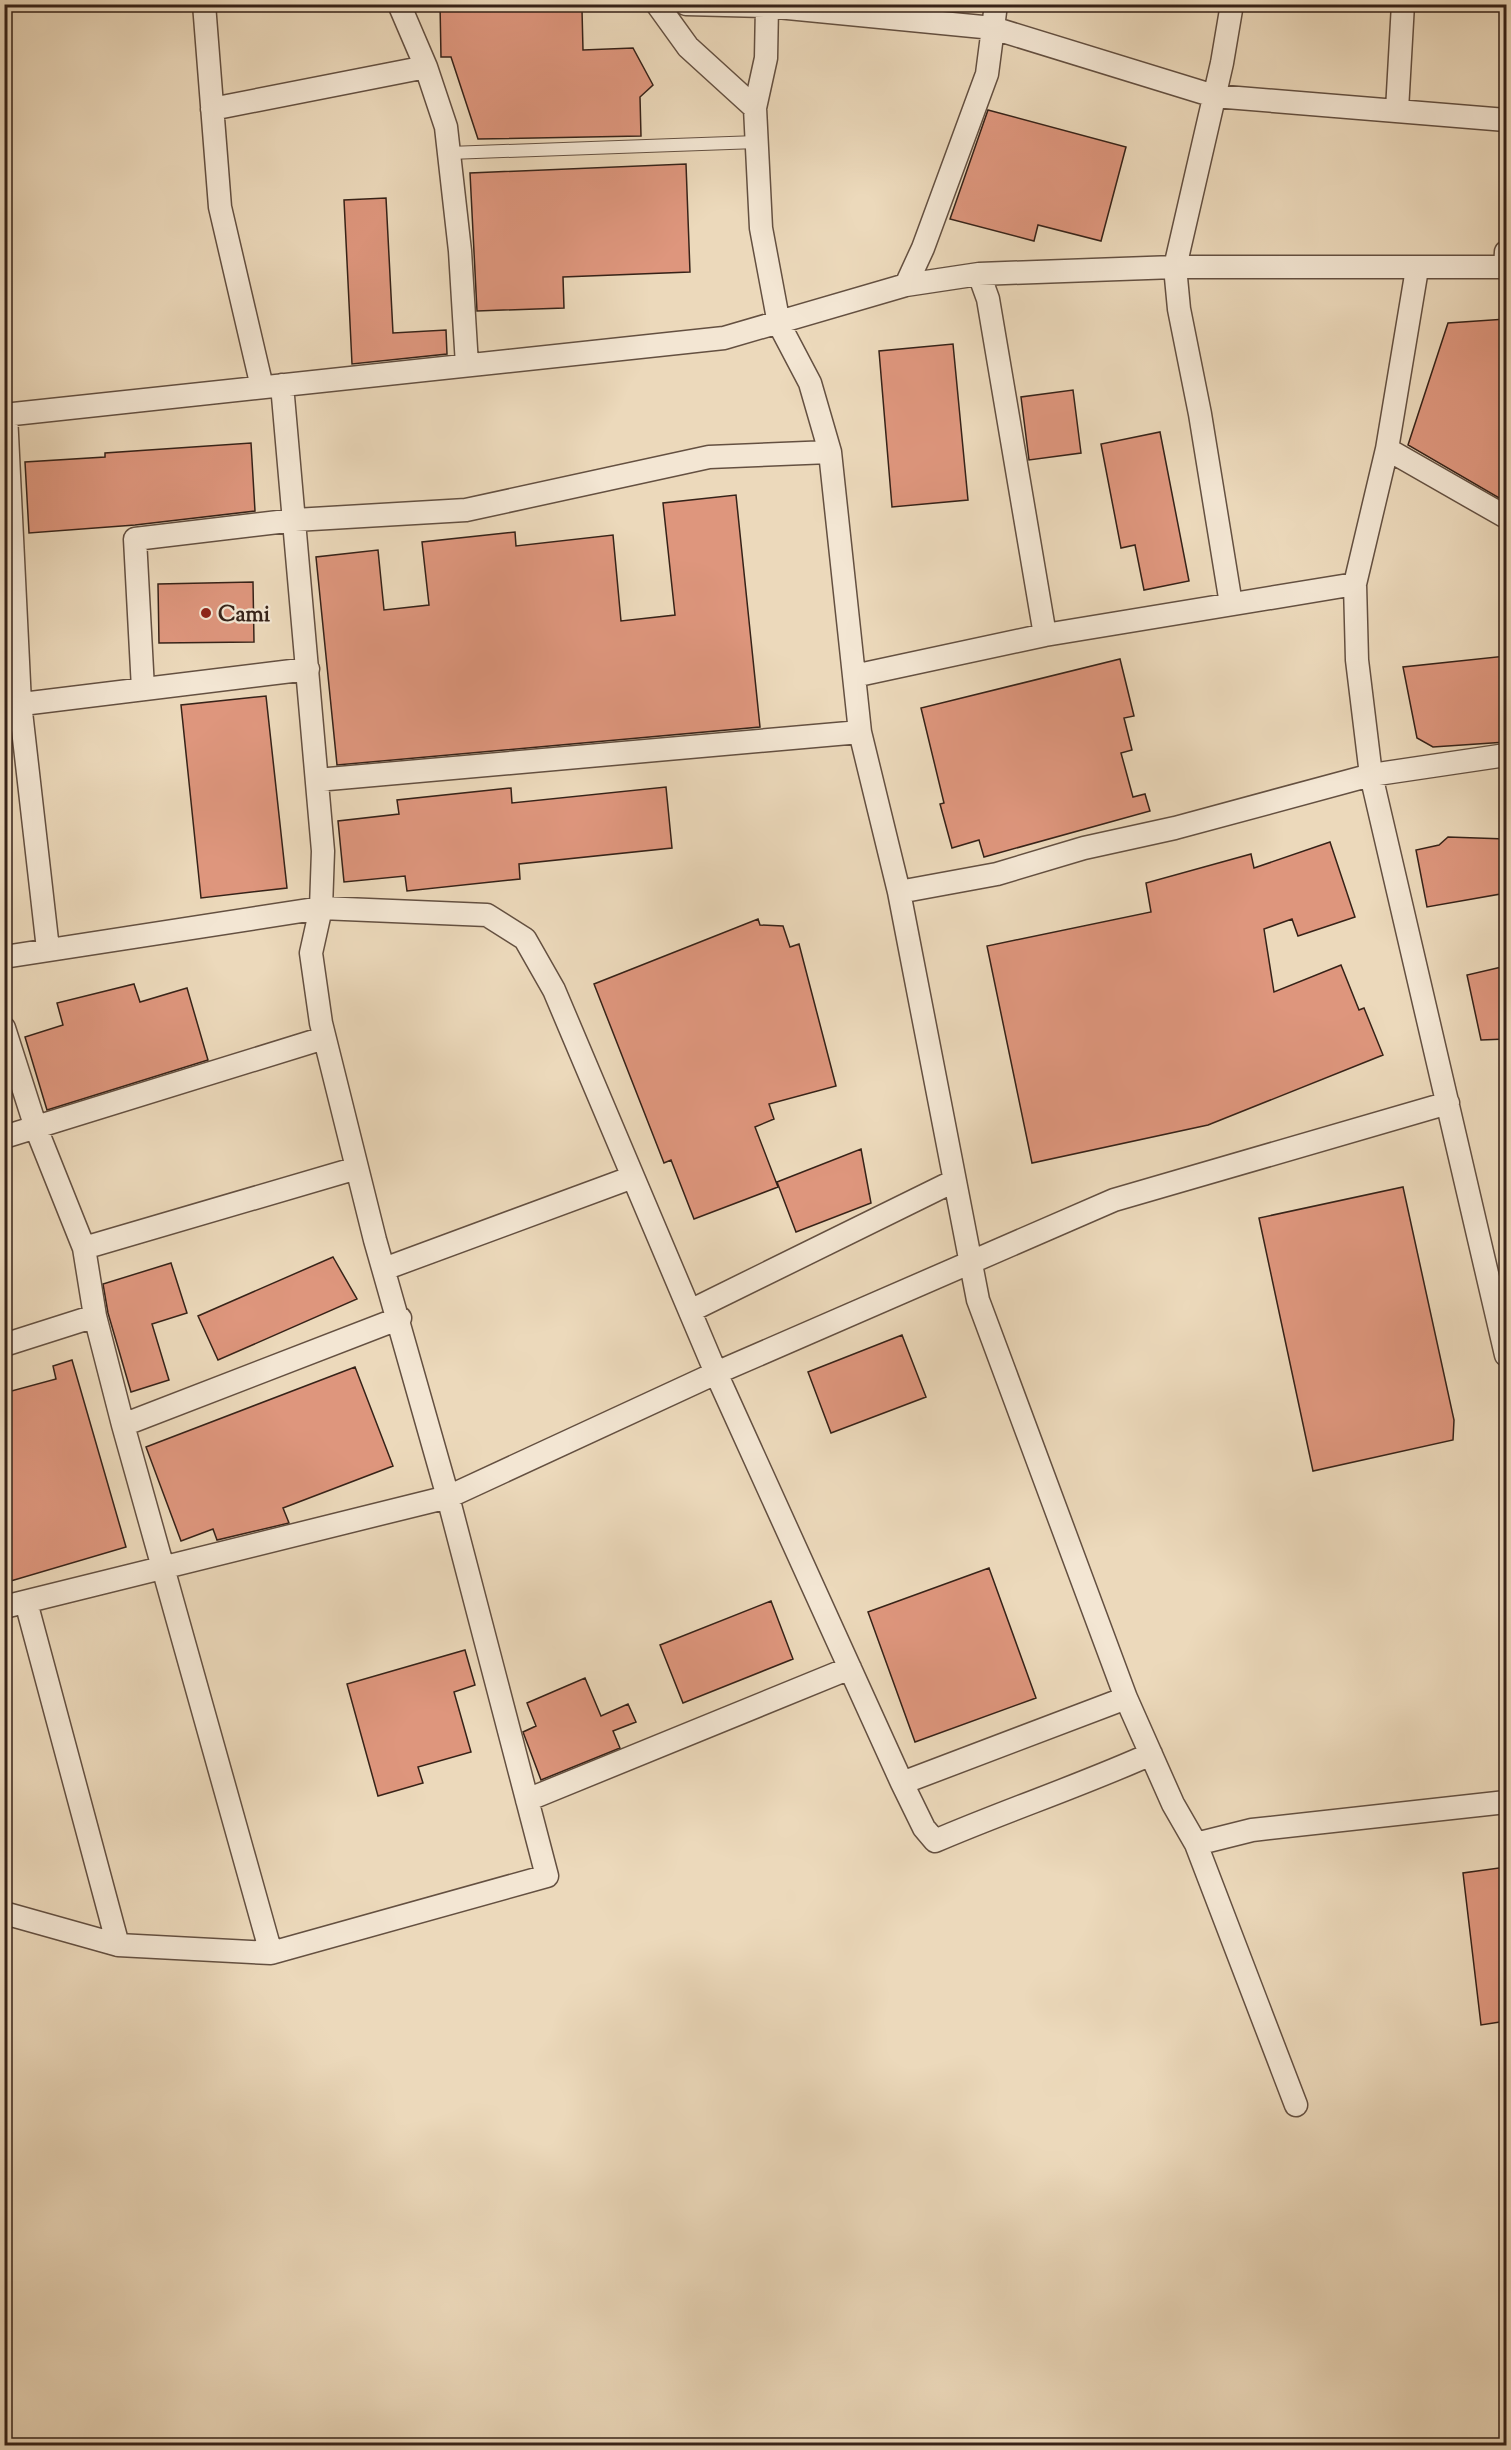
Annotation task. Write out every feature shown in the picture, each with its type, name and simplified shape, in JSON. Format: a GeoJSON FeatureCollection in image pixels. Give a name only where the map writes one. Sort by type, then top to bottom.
{"type":"FeatureCollection","features":[{"type":"Feature","properties":{"kind":"street"},"geometry":{"type":"LineString","coordinates":[[4,1913],[118,1946],[271,1953],[547,1876],[324,1038],[311,953],[321,909],[323,851],[295,519],[272,386],[220,207],[204,4]]}},
{"type":"Feature","properties":{"kind":"street"},"geometry":{"type":"LineString","coordinates":[[399,4],[426,67],[446,127],[460,251],[467,365]]}},
{"type":"Feature","properties":{"kind":"street"},"geometry":{"type":"LineString","coordinates":[[657,4],[688,47],[755,108]]}},
{"type":"Feature","properties":{"kind":"street"},"geometry":{"type":"LineString","coordinates":[[686,4],[767,6],[993,28],[1214,96],[1506,120]]}},
{"type":"Feature","properties":{"kind":"street"},"geometry":{"type":"LineString","coordinates":[[906,285],[923,248],[987,74],[996,4]]}},
{"type":"Feature","properties":{"kind":"street"},"geometry":{"type":"LineString","coordinates":[[1231,604],[1200,414],[1179,309],[1175,267],[1214,96],[1232,4]]}},
{"type":"Feature","properties":{"kind":"street"},"geometry":{"type":"LineString","coordinates":[[1397,110],[1403,4]]}},
{"type":"Feature","properties":{"kind":"street"},"geometry":{"type":"LineString","coordinates":[[767,6],[766,58],[755,108],[761,228],[779,324],[810,382],[830,452],[860,732],[899,892],[978,1300],[1126,1698],[1173,1804],[1196,1844],[1296,2105]]}},
{"type":"Feature","properties":{"kind":"street"},"geometry":{"type":"LineString","coordinates":[[212,109],[426,67]]}},
{"type":"Feature","properties":{"kind":"street"},"geometry":{"type":"LineString","coordinates":[[48,949],[12,705],[5,415],[724,338],[779,324],[906,285],[979,273],[1175,267],[1417,268],[1506,262]]}},
{"type":"Feature","properties":{"kind":"street"},"geometry":{"type":"LineString","coordinates":[[1417,268],[1387,449],[1355,584],[1357,660],[1371,775],[1506,1355]]}},
{"type":"Feature","properties":{"kind":"street"},"geometry":{"type":"LineString","coordinates":[[979,273],[988,299],[1045,635]]}},
{"type":"Feature","properties":{"kind":"street"},"geometry":{"type":"LineString","coordinates":[[1387,449],[1506,517]]}},
{"type":"Feature","properties":{"kind":"street"},"geometry":{"type":"LineString","coordinates":[[143,688],[135,539],[295,519],[466,510],[709,457],[830,452]]}},
{"type":"Feature","properties":{"kind":"street"},"geometry":{"type":"LineString","coordinates":[[854,676],[1045,635],[1355,584]]}},
{"type":"Feature","properties":{"kind":"street"},"geometry":{"type":"LineString","coordinates":[[12,705],[308,669]]}},
{"type":"Feature","properties":{"kind":"street"},"geometry":{"type":"LineString","coordinates":[[317,780],[860,732]]}},
{"type":"Feature","properties":{"kind":"street"},"geometry":{"type":"LineString","coordinates":[[899,892],[997,874],[1084,848],[1175,828],[1371,775],[1506,755]]}},
{"type":"Feature","properties":{"kind":"street"},"geometry":{"type":"LineString","coordinates":[[4,957],[321,909],[487,915],[525,939],[554,990],[716,1372],[916,1814],[935,1841],[987,1818],[1090,1782],[1151,1754]]}},
{"type":"Feature","properties":{"kind":"street"},"geometry":{"type":"LineString","coordinates":[[4,1028],[36,1128],[84,1248],[95,1316],[123,1425],[161,1568],[271,1953]]}},
{"type":"Feature","properties":{"kind":"street"},"geometry":{"type":"LineString","coordinates":[[4,1137],[324,1038]]}},
{"type":"Feature","properties":{"kind":"street"},"geometry":{"type":"LineString","coordinates":[[118,1946],[15,1605],[448,1497],[716,1372],[970,1260],[1114,1200],[1448,1103]]}},
{"type":"Feature","properties":{"kind":"street"},"geometry":{"type":"LineString","coordinates":[[84,1248],[357,1168]]}},
{"type":"Feature","properties":{"kind":"street"},"geometry":{"type":"LineString","coordinates":[[384,1269],[633,1177]]}},
{"type":"Feature","properties":{"kind":"street"},"geometry":{"type":"LineString","coordinates":[[690,1311],[954,1181]]}},
{"type":"Feature","properties":{"kind":"street"},"geometry":{"type":"LineString","coordinates":[[4,1345],[95,1316]]}},
{"type":"Feature","properties":{"kind":"street"},"geometry":{"type":"LineString","coordinates":[[123,1425],[400,1318]]}},
{"type":"Feature","properties":{"kind":"street"},"geometry":{"type":"LineString","coordinates":[[527,1800],[850,1668]]}},
{"type":"Feature","properties":{"kind":"street"},"geometry":{"type":"LineString","coordinates":[[902,1783],[1126,1698]]}},
{"type":"Feature","properties":{"kind":"street"},"geometry":{"type":"LineString","coordinates":[[1196,1844],[1252,1830],[1506,1802]]}},
{"type":"Feature","properties":{"kind":"lane"},"geometry":{"type":"LineString","coordinates":[[449,153],[757,142]]}},
{"type":"Feature","properties":{"kind":"building"},"geometry":{"type":"Polygon","coordinates":[[[440,4],[577,4],[577,10],[582,10],[583,50],[633,48],[653,85],[640,97],[641,136],[478,139],[451,57],[441,57],[440,4]]]}},
{"type":"Feature","properties":{"kind":"building"},"geometry":{"type":"Polygon","coordinates":[[[988,110],[1126,147],[1101,241],[1038,225],[1034,241],[950,219],[988,110]]]}},
{"type":"Feature","properties":{"kind":"building"},"geometry":{"type":"Polygon","coordinates":[[[686,164],[690,272],[563,277],[564,308],[477,311],[470,173],[686,164]]]}},
{"type":"Feature","properties":{"kind":"building"},"geometry":{"type":"Polygon","coordinates":[[[386,198],[393,333],[446,330],[447,354],[352,364],[344,200],[386,198]]]}},
{"type":"Feature","properties":{"kind":"building"},"geometry":{"type":"Polygon","coordinates":[[[1506,319],[1506,502],[1408,445],[1448,323],[1506,319]]]}},
{"type":"Feature","properties":{"kind":"building"},"geometry":{"type":"Polygon","coordinates":[[[953,344],[968,500],[892,507],[879,351],[953,344]]]}},
{"type":"Feature","properties":{"kind":"building"},"geometry":{"type":"Polygon","coordinates":[[[1073,390],[1081,453],[1029,460],[1021,397],[1073,390]]]}},
{"type":"Feature","properties":{"kind":"building"},"geometry":{"type":"Polygon","coordinates":[[[1160,432],[1189,581],[1144,590],[1135,545],[1121,548],[1101,444],[1160,432]]]}},
{"type":"Feature","properties":{"kind":"building"},"geometry":{"type":"Polygon","coordinates":[[[251,443],[255,511],[135,525],[29,533],[25,462],[105,457],[105,453],[251,443]]]}},
{"type":"Feature","properties":{"kind":"building"},"geometry":{"type":"Polygon","coordinates":[[[736,495],[760,727],[337,765],[316,557],[378,550],[384,610],[429,605],[422,542],[515,532],[516,546],[613,535],[621,621],[675,615],[663,503],[736,495]]]}},
{"type":"Feature","properties":{"kind":"building","name":"Cami"},"geometry":{"type":"Polygon","coordinates":[[[253,582],[254,642],[159,643],[158,584],[253,582]]]}},
{"type":"Feature","properties":{"kind":"building"},"geometry":{"type":"Polygon","coordinates":[[[1506,656],[1506,742],[1433,747],[1417,738],[1403,667],[1506,656]]]}},
{"type":"Feature","properties":{"kind":"building"},"geometry":{"type":"Polygon","coordinates":[[[1120,659],[1134,716],[1124,718],[1132,750],[1121,753],[1133,797],[1145,794],[1150,811],[984,857],[979,840],[952,848],[940,804],[944,803],[921,708],[1120,659]]]}},
{"type":"Feature","properties":{"kind":"building"},"geometry":{"type":"Polygon","coordinates":[[[266,696],[287,888],[201,898],[181,705],[266,696]]]}},
{"type":"Feature","properties":{"kind":"building"},"geometry":{"type":"Polygon","coordinates":[[[666,787],[672,848],[519,864],[520,879],[407,891],[405,876],[344,882],[338,821],[399,814],[397,800],[511,788],[512,803],[666,787]]]}},
{"type":"Feature","properties":{"kind":"building"},"geometry":{"type":"Polygon","coordinates":[[[1448,837],[1506,839],[1506,893],[1427,907],[1416,850],[1439,845],[1448,837]]]}},
{"type":"Feature","properties":{"kind":"building"},"geometry":{"type":"Polygon","coordinates":[[[1330,842],[1355,917],[1298,936],[1292,919],[1264,929],[1274,992],[1341,965],[1359,1010],[1364,1008],[1383,1055],[1208,1125],[1032,1163],[987,946],[1151,912],[1146,883],[1251,854],[1254,868],[1330,842]]]}},
{"type":"Feature","properties":{"kind":"building"},"geometry":{"type":"Polygon","coordinates":[[[758,919],[760,925],[783,926],[790,947],[799,944],[836,1086],[769,1104],[774,1119],[755,1127],[778,1187],[694,1219],[671,1160],[664,1163],[594,984],[758,919]]]}},
{"type":"Feature","properties":{"kind":"building"},"geometry":{"type":"Polygon","coordinates":[[[1506,966],[1506,1039],[1481,1040],[1467,975],[1506,966]]]}},
{"type":"Feature","properties":{"kind":"building"},"geometry":{"type":"Polygon","coordinates":[[[134,984],[140,1002],[187,988],[208,1060],[47,1110],[25,1037],[63,1025],[57,1003],[134,984]]]}},
{"type":"Feature","properties":{"kind":"building"},"geometry":{"type":"Polygon","coordinates":[[[861,1149],[871,1203],[796,1232],[777,1182],[861,1149]]]}},
{"type":"Feature","properties":{"kind":"building"},"geometry":{"type":"Polygon","coordinates":[[[1403,1187],[1454,1420],[1453,1440],[1313,1471],[1259,1218],[1403,1187]]]}},
{"type":"Feature","properties":{"kind":"building"},"geometry":{"type":"Polygon","coordinates":[[[333,1257],[357,1299],[218,1360],[198,1316],[333,1257]]]}},
{"type":"Feature","properties":{"kind":"building"},"geometry":{"type":"Polygon","coordinates":[[[171,1263],[187,1313],[152,1324],[169,1380],[131,1392],[108,1313],[103,1284],[171,1263]]]}},
{"type":"Feature","properties":{"kind":"building"},"geometry":{"type":"Polygon","coordinates":[[[902,1335],[926,1397],[831,1433],[808,1372],[902,1335]]]}},
{"type":"Feature","properties":{"kind":"building"},"geometry":{"type":"Polygon","coordinates":[[[72,1360],[126,1547],[4,1583],[4,1393],[56,1379],[53,1366],[72,1360]]]}},
{"type":"Feature","properties":{"kind":"building"},"geometry":{"type":"Polygon","coordinates":[[[355,1367],[393,1466],[283,1508],[289,1523],[217,1540],[213,1529],[181,1541],[146,1447],[355,1367]]]}},
{"type":"Feature","properties":{"kind":"building"},"geometry":{"type":"Polygon","coordinates":[[[989,1568],[1036,1698],[915,1742],[868,1612],[989,1568]]]}},
{"type":"Feature","properties":{"kind":"building"},"geometry":{"type":"Polygon","coordinates":[[[771,1601],[793,1659],[683,1703],[660,1645],[771,1601]]]}},
{"type":"Feature","properties":{"kind":"building"},"geometry":{"type":"Polygon","coordinates":[[[465,1650],[475,1685],[454,1692],[471,1752],[418,1767],[423,1783],[378,1796],[347,1684],[465,1650]]]}},
{"type":"Feature","properties":{"kind":"building"},"geometry":{"type":"Polygon","coordinates":[[[585,1678],[601,1716],[628,1704],[636,1722],[613,1731],[620,1748],[541,1780],[523,1732],[536,1726],[527,1703],[585,1678]]]}},
{"type":"Feature","properties":{"kind":"building"},"geometry":{"type":"Polygon","coordinates":[[[1506,1867],[1506,2021],[1481,2025],[1463,1873],[1506,1867]]]}},
{"type":"Feature","properties":{"kind":"place","name":"Cami"},"geometry":{"type":"Point","coordinates":[206,613]}}]}
